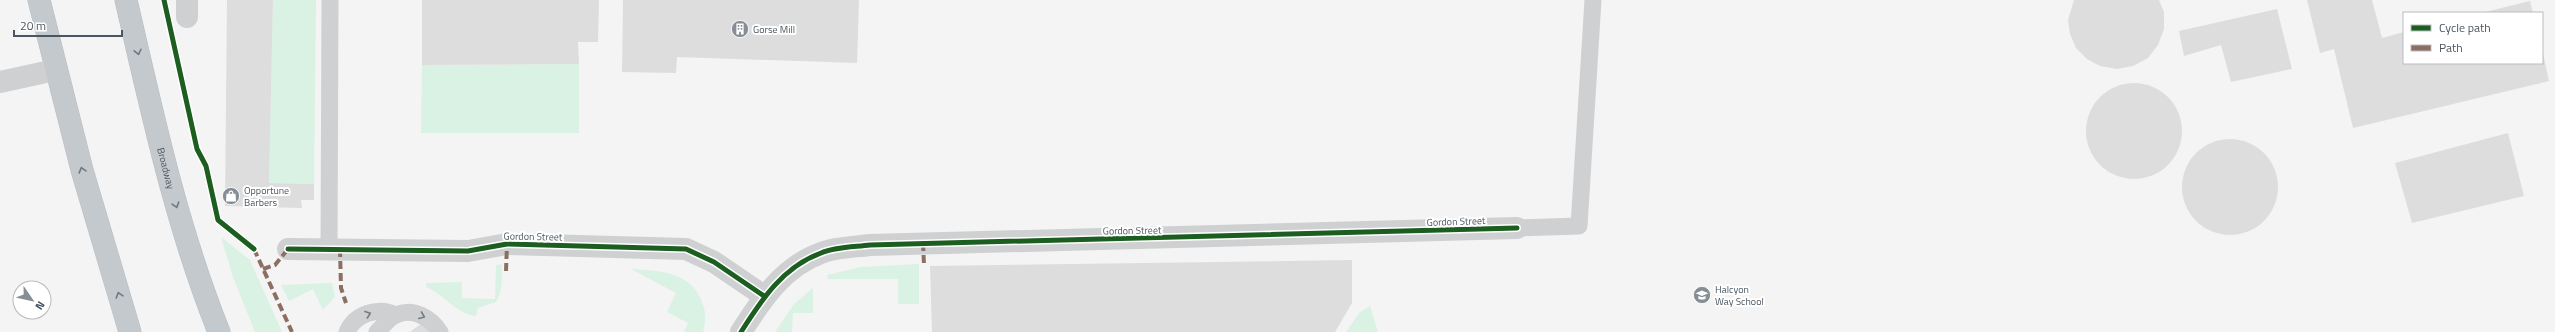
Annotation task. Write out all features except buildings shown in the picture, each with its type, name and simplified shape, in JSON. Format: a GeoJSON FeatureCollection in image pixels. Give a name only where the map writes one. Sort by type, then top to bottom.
{"type":"FeatureCollection","features":[{"type":"Feature","properties":{"kind":"highway"},"geometry":{"type":"LineString","coordinates":[[39,0],[55,70],[82,170],[130,332]]}},
{"type":"Feature","properties":{"kind":"highway","name":"Broadway"},"geometry":{"type":"LineString","coordinates":[[126,0],[168,179],[204,296],[219,332]]}},
{"type":"Feature","properties":{"kind":"street"},"geometry":{"type":"LineString","coordinates":[[0,82],[55,70]]}},
{"type":"Feature","properties":{"kind":"street","name":"Gordon Street"},"geometry":{"type":"LineString","coordinates":[[741,332],[764,296],[790,270],[822,252],[870,245],[1517,228]]}},
{"type":"Feature","properties":{"kind":"street","name":"Gordon Street"},"geometry":{"type":"LineString","coordinates":[[288,249],[468,251],[507,244],[686,249],[714,262],[764,296]]}},
{"type":"Feature","properties":{"kind":"lane"},"geometry":{"type":"LineString","coordinates":[[329,249],[330,0]]}},
{"type":"Feature","properties":{"kind":"lane","name":"Gordon Street"},"geometry":{"type":"LineString","coordinates":[[1517,228],[1579,226],[1593,0]]}},
{"type":"Feature","properties":{"kind":"lane"},"geometry":{"type":"LineString","coordinates":[[346,332],[356,320],[366,313],[386,309],[396,315]]}},
{"type":"Feature","properties":{"kind":"lane"},"geometry":{"type":"LineString","coordinates":[[377,332],[396,315],[414,313],[427,318],[440,332]]}},
{"type":"Feature","properties":{"kind":"green space"},"geometry":{"type":"Polygon","coordinates":[[[273,0],[316,0],[314,184],[269,183],[273,0]]]}},
{"type":"Feature","properties":{"kind":"green space"},"geometry":{"type":"Polygon","coordinates":[[[579,64],[579,133],[421,133],[422,65],[579,64]]]}},
{"type":"Feature","properties":{"kind":"green space"},"geometry":{"type":"Polygon","coordinates":[[[221,237],[250,260],[282,332],[255,332],[233,277],[221,237]]]}},
{"type":"Feature","properties":{"kind":"green space"},"geometry":{"type":"Polygon","coordinates":[[[502,264],[502,284],[496,302],[478,308],[476,316],[462,312],[439,294],[426,287],[426,283],[462,282],[462,298],[495,299],[496,265],[502,264]]]}},
{"type":"Feature","properties":{"kind":"green space"},"geometry":{"type":"Polygon","coordinates":[[[919,264],[919,304],[898,304],[898,279],[828,279],[827,275],[861,267],[919,264]]]}},
{"type":"Feature","properties":{"kind":"green space"},"geometry":{"type":"Polygon","coordinates":[[[631,269],[663,272],[682,278],[690,284],[697,292],[702,302],[705,317],[703,332],[684,332],[688,323],[667,312],[676,293],[631,269]]]}},
{"type":"Feature","properties":{"kind":"green space"},"geometry":{"type":"Polygon","coordinates":[[[332,283],[335,297],[323,310],[313,289],[289,301],[281,285],[332,283]]]}},
{"type":"Feature","properties":{"kind":"green space"},"geometry":{"type":"Polygon","coordinates":[[[813,288],[813,313],[793,313],[792,332],[775,332],[794,304],[813,288]]]}},
{"type":"Feature","properties":{"kind":"green space"},"geometry":{"type":"Polygon","coordinates":[[[1370,306],[1378,332],[1346,332],[1359,313],[1370,306]]]}},
{"type":"Feature","properties":{"kind":"marked path"},"geometry":{"type":"LineString","coordinates":[[923,243],[924,265]]}},
{"type":"Feature","properties":{"kind":"marked path"},"geometry":{"type":"LineString","coordinates":[[506,271],[507,244]]}},
{"type":"Feature","properties":{"kind":"marked path"},"geometry":{"type":"LineString","coordinates":[[254,249],[292,332]]}},
{"type":"Feature","properties":{"kind":"marked path"},"geometry":{"type":"LineString","coordinates":[[263,269],[275,265],[288,249]]}},
{"type":"Feature","properties":{"kind":"marked path"},"geometry":{"type":"LineString","coordinates":[[340,249],[341,288],[346,303]]}},
{"type":"Feature","properties":{"kind":"cycle path"},"geometry":{"type":"LineString","coordinates":[[164,0],[197,149],[206,166],[218,220],[254,249]]}},
{"type":"Feature","properties":{"kind":"cycle path"},"geometry":{"type":"LineString","coordinates":[[741,332],[766,296],[785,275],[808,259],[821,253],[839,248],[870,245],[1517,228]]}},
{"type":"Feature","properties":{"kind":"cycle path"},"geometry":{"type":"LineString","coordinates":[[288,249],[468,251],[507,244],[686,249],[714,262],[764,296]]}},
{"type":"Feature","properties":{"kind":"place","name":"Gorse Mill"},"geometry":{"type":"Point","coordinates":[740,29]}},
{"type":"Feature","properties":{"kind":"place","name":"Opportune Barbers"},"geometry":{"type":"Point","coordinates":[231,196]}},
{"type":"Feature","properties":{"kind":"place","name":"Halcyon Way School"},"geometry":{"type":"Point","coordinates":[1702,295]}}]}
